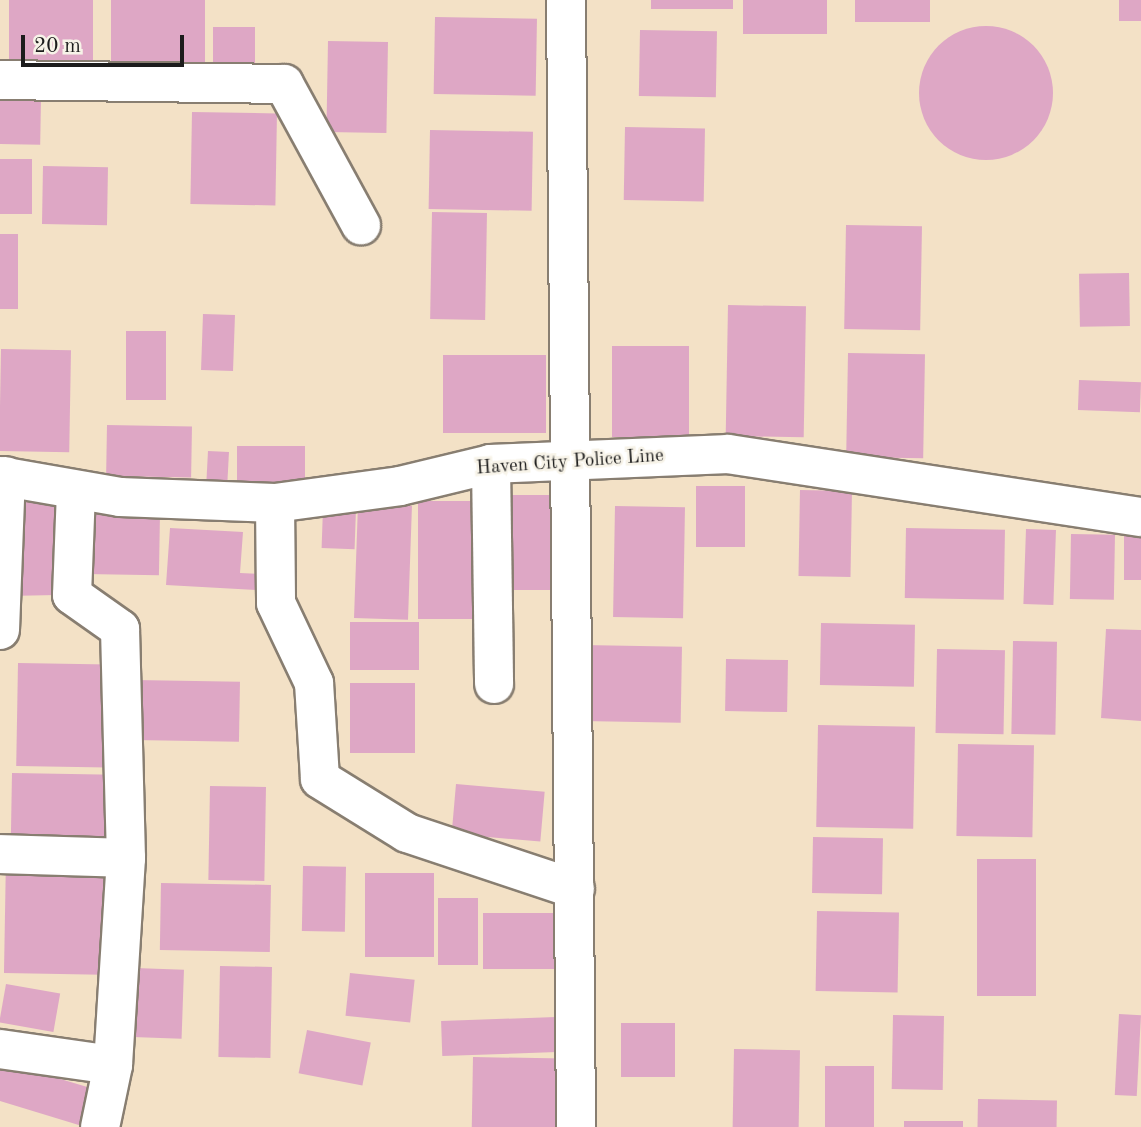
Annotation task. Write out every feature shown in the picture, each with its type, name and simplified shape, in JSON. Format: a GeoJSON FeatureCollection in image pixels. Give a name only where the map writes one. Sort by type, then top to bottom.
{"type":"FeatureCollection","features":[{"type":"Feature","properties":{"kind":"street"},"geometry":{"type":"LineString","coordinates":[[566,0],[576,1127]]}},
{"type":"Feature","properties":{"kind":"street"},"geometry":{"type":"LineString","coordinates":[[0,80],[284,84],[361,225]]}},
{"type":"Feature","properties":{"kind":"street","name":"Haven City Police Line"},"geometry":{"type":"LineString","coordinates":[[3,476],[76,491],[275,503],[400,486],[491,464],[728,454],[1141,517]]}},
{"type":"Feature","properties":{"kind":"street"},"geometry":{"type":"LineString","coordinates":[[491,464],[494,684]]}},
{"type":"Feature","properties":{"kind":"street"},"geometry":{"type":"LineString","coordinates":[[0,630],[3,476]]}},
{"type":"Feature","properties":{"kind":"street"},"geometry":{"type":"LineString","coordinates":[[76,491],[72,595],[120,629],[125,858],[113,1065],[100,1127]]}},
{"type":"Feature","properties":{"kind":"street"},"geometry":{"type":"LineString","coordinates":[[275,503],[276,603],[314,682],[320,779],[407,833],[575,889]]}},
{"type":"Feature","properties":{"kind":"street"},"geometry":{"type":"LineString","coordinates":[[0,854],[125,858]]}},
{"type":"Feature","properties":{"kind":"street"},"geometry":{"type":"LineString","coordinates":[[0,1049],[113,1065]]}},
{"type":"Feature","properties":{"kind":"building"},"geometry":{"type":"Polygon","coordinates":[[[9,0],[93,0],[93,64],[9,64],[9,0]]]}},
{"type":"Feature","properties":{"kind":"building"},"geometry":{"type":"Polygon","coordinates":[[[111,0],[205,0],[205,63],[111,63],[111,0]]]}},
{"type":"Feature","properties":{"kind":"building"},"geometry":{"type":"Polygon","coordinates":[[[651,0],[733,0],[733,9],[651,9],[651,0]]]}},
{"type":"Feature","properties":{"kind":"building"},"geometry":{"type":"Polygon","coordinates":[[[743,0],[827,0],[827,34],[743,34],[743,0]]]}},
{"type":"Feature","properties":{"kind":"building"},"geometry":{"type":"Polygon","coordinates":[[[855,0],[930,0],[930,22],[855,22],[855,0]]]}},
{"type":"Feature","properties":{"kind":"building"},"geometry":{"type":"Polygon","coordinates":[[[1119,0],[1141,0],[1141,21],[1119,21],[1119,0]]]}},
{"type":"Feature","properties":{"kind":"building"},"geometry":{"type":"Polygon","coordinates":[[[435,17],[537,19],[536,96],[434,94],[435,17]]]}},
{"type":"Feature","properties":{"kind":"building"},"geometry":{"type":"Polygon","coordinates":[[[986,26],[1011,31],[1033,46],[1048,68],[1053,93],[1048,118],[1033,140],[1011,155],[986,160],[961,155],[939,140],[924,118],[919,93],[924,68],[939,46],[961,31],[986,26]]]}},
{"type":"Feature","properties":{"kind":"building"},"geometry":{"type":"Polygon","coordinates":[[[213,27],[255,27],[255,63],[213,63],[213,27]]]}},
{"type":"Feature","properties":{"kind":"building"},"geometry":{"type":"Polygon","coordinates":[[[640,30],[717,31],[716,97],[639,96],[640,30]]]}},
{"type":"Feature","properties":{"kind":"building"},"geometry":{"type":"Polygon","coordinates":[[[328,41],[388,42],[386,133],[326,132],[328,41]]]}},
{"type":"Feature","properties":{"kind":"building"},"geometry":{"type":"Polygon","coordinates":[[[0,97],[41,98],[40,145],[0,144],[0,97]]]}},
{"type":"Feature","properties":{"kind":"building"},"geometry":{"type":"Polygon","coordinates":[[[192,112],[277,113],[275,205],[190,204],[192,112]]]}},
{"type":"Feature","properties":{"kind":"building"},"geometry":{"type":"Polygon","coordinates":[[[625,127],[705,128],[704,201],[624,200],[625,127]]]}},
{"type":"Feature","properties":{"kind":"building"},"geometry":{"type":"Polygon","coordinates":[[[430,130],[533,132],[532,211],[429,209],[430,130]]]}},
{"type":"Feature","properties":{"kind":"building"},"geometry":{"type":"Polygon","coordinates":[[[0,159],[32,159],[32,214],[0,214],[0,159]]]}},
{"type":"Feature","properties":{"kind":"building"},"geometry":{"type":"Polygon","coordinates":[[[43,166],[108,167],[107,225],[42,224],[43,166]]]}},
{"type":"Feature","properties":{"kind":"building"},"geometry":{"type":"Polygon","coordinates":[[[432,212],[487,213],[485,320],[430,319],[432,212]]]}},
{"type":"Feature","properties":{"kind":"building"},"geometry":{"type":"Polygon","coordinates":[[[846,225],[922,226],[920,330],[844,329],[846,225]]]}},
{"type":"Feature","properties":{"kind":"building"},"geometry":{"type":"Polygon","coordinates":[[[0,234],[18,234],[18,309],[0,309],[0,234]]]}},
{"type":"Feature","properties":{"kind":"building"},"geometry":{"type":"Polygon","coordinates":[[[1129,273],[1130,326],[1080,327],[1079,274],[1129,273]]]}},
{"type":"Feature","properties":{"kind":"building"},"geometry":{"type":"Polygon","coordinates":[[[728,305],[806,306],[804,437],[726,436],[728,305]]]}},
{"type":"Feature","properties":{"kind":"building"},"geometry":{"type":"Polygon","coordinates":[[[203,314],[235,315],[233,371],[201,370],[203,314]]]}},
{"type":"Feature","properties":{"kind":"building"},"geometry":{"type":"Polygon","coordinates":[[[126,331],[166,331],[166,400],[126,400],[126,331]]]}},
{"type":"Feature","properties":{"kind":"building"},"geometry":{"type":"Polygon","coordinates":[[[612,346],[689,346],[689,437],[612,437],[612,346]]]}},
{"type":"Feature","properties":{"kind":"building"},"geometry":{"type":"Polygon","coordinates":[[[1,349],[71,350],[69,452],[0,451],[1,349]]]}},
{"type":"Feature","properties":{"kind":"building"},"geometry":{"type":"Polygon","coordinates":[[[848,353],[925,354],[923,458],[846,457],[848,353]]]}},
{"type":"Feature","properties":{"kind":"building"},"geometry":{"type":"Polygon","coordinates":[[[443,355],[546,355],[546,433],[443,433],[443,355]]]}},
{"type":"Feature","properties":{"kind":"building"},"geometry":{"type":"Polygon","coordinates":[[[1079,380],[1141,382],[1140,412],[1078,410],[1079,380]]]}},
{"type":"Feature","properties":{"kind":"building"},"geometry":{"type":"Polygon","coordinates":[[[107,425],[192,426],[191,477],[106,476],[107,425]]]}},
{"type":"Feature","properties":{"kind":"building"},"geometry":{"type":"Polygon","coordinates":[[[237,446],[305,446],[305,489],[237,489],[237,446]]]}},
{"type":"Feature","properties":{"kind":"building"},"geometry":{"type":"Polygon","coordinates":[[[208,451],[229,452],[227,493],[206,492],[208,451]]]}},
{"type":"Feature","properties":{"kind":"building"},"geometry":{"type":"Polygon","coordinates":[[[696,486],[745,486],[745,547],[696,547],[696,486]]]}},
{"type":"Feature","properties":{"kind":"building"},"geometry":{"type":"Polygon","coordinates":[[[800,490],[852,491],[850,577],[798,576],[800,490]]]}},
{"type":"Feature","properties":{"kind":"building"},"geometry":{"type":"Polygon","coordinates":[[[503,495],[563,495],[563,590],[503,590],[503,495]]]}},
{"type":"Feature","properties":{"kind":"building"},"geometry":{"type":"Polygon","coordinates":[[[55,496],[57,595],[20,596],[18,497],[55,496]]]}},
{"type":"Feature","properties":{"kind":"building"},"geometry":{"type":"Polygon","coordinates":[[[418,501],[476,501],[476,619],[418,619],[418,501]]]}},
{"type":"Feature","properties":{"kind":"building"},"geometry":{"type":"Polygon","coordinates":[[[358,504],[412,506],[408,620],[354,618],[358,504]]]}},
{"type":"Feature","properties":{"kind":"building"},"geometry":{"type":"Polygon","coordinates":[[[615,506],[685,507],[683,618],[613,617],[615,506]]]}},
{"type":"Feature","properties":{"kind":"building"},"geometry":{"type":"Polygon","coordinates":[[[323,508],[356,509],[355,549],[322,548],[323,508]]]}},
{"type":"Feature","properties":{"kind":"building"},"geometry":{"type":"Polygon","coordinates":[[[86,513],[160,514],[159,575],[85,574],[86,513]]]}},
{"type":"Feature","properties":{"kind":"building"},"geometry":{"type":"Polygon","coordinates":[[[170,528],[243,532],[240,573],[259,574],[258,590],[166,585],[170,528]]]}},
{"type":"Feature","properties":{"kind":"building"},"geometry":{"type":"Polygon","coordinates":[[[906,528],[1005,530],[1004,600],[905,598],[906,528]]]}},
{"type":"Feature","properties":{"kind":"building"},"geometry":{"type":"Polygon","coordinates":[[[1026,529],[1056,530],[1053,605],[1023,604],[1026,529]]]}},
{"type":"Feature","properties":{"kind":"building"},"geometry":{"type":"Polygon","coordinates":[[[1071,534],[1115,535],[1114,600],[1070,599],[1071,534]]]}},
{"type":"Feature","properties":{"kind":"building"},"geometry":{"type":"Polygon","coordinates":[[[1124,536],[1141,536],[1141,580],[1124,580],[1124,536]]]}},
{"type":"Feature","properties":{"kind":"building"},"geometry":{"type":"Polygon","coordinates":[[[350,622],[419,622],[419,670],[350,670],[350,622]]]}},
{"type":"Feature","properties":{"kind":"building"},"geometry":{"type":"Polygon","coordinates":[[[821,623],[915,625],[914,687],[820,685],[821,623]]]}},
{"type":"Feature","properties":{"kind":"building"},"geometry":{"type":"Polygon","coordinates":[[[1106,629],[1141,630],[1141,721],[1101,718],[1106,629]]]}},
{"type":"Feature","properties":{"kind":"building"},"geometry":{"type":"Polygon","coordinates":[[[1013,641],[1057,642],[1055,735],[1011,734],[1013,641]]]}},
{"type":"Feature","properties":{"kind":"building"},"geometry":{"type":"Polygon","coordinates":[[[583,645],[682,647],[681,723],[582,721],[583,645]]]}},
{"type":"Feature","properties":{"kind":"building"},"geometry":{"type":"Polygon","coordinates":[[[937,649],[1005,650],[1004,734],[936,733],[937,649]]]}},
{"type":"Feature","properties":{"kind":"building"},"geometry":{"type":"Polygon","coordinates":[[[726,659],[788,660],[787,712],[725,711],[726,659]]]}},
{"type":"Feature","properties":{"kind":"building"},"geometry":{"type":"Polygon","coordinates":[[[18,663],[109,665],[107,768],[16,766],[18,663]]]}},
{"type":"Feature","properties":{"kind":"building"},"geometry":{"type":"Polygon","coordinates":[[[135,680],[240,682],[239,742],[134,740],[135,680]]]}},
{"type":"Feature","properties":{"kind":"building"},"geometry":{"type":"Polygon","coordinates":[[[350,683],[415,683],[415,753],[350,753],[350,683]]]}},
{"type":"Feature","properties":{"kind":"building"},"geometry":{"type":"Polygon","coordinates":[[[818,725],[915,727],[913,829],[816,827],[818,725]]]}},
{"type":"Feature","properties":{"kind":"building"},"geometry":{"type":"Polygon","coordinates":[[[958,744],[1034,745],[1032,837],[956,836],[958,744]]]}},
{"type":"Feature","properties":{"kind":"building"},"geometry":{"type":"Polygon","coordinates":[[[12,773],[115,775],[114,844],[11,842],[12,773]]]}},
{"type":"Feature","properties":{"kind":"building"},"geometry":{"type":"Polygon","coordinates":[[[456,784],[545,792],[540,842],[452,834],[456,784]]]}},
{"type":"Feature","properties":{"kind":"building"},"geometry":{"type":"Polygon","coordinates":[[[210,786],[266,787],[264,881],[208,880],[210,786]]]}},
{"type":"Feature","properties":{"kind":"building"},"geometry":{"type":"Polygon","coordinates":[[[813,837],[883,838],[882,894],[812,893],[813,837]]]}},
{"type":"Feature","properties":{"kind":"building"},"geometry":{"type":"Polygon","coordinates":[[[6,857],[118,859],[116,975],[4,973],[6,857]]]}},
{"type":"Feature","properties":{"kind":"building"},"geometry":{"type":"Polygon","coordinates":[[[977,859],[1036,859],[1036,996],[977,996],[977,859]]]}},
{"type":"Feature","properties":{"kind":"building"},"geometry":{"type":"Polygon","coordinates":[[[303,866],[346,867],[345,932],[302,931],[303,866]]]}},
{"type":"Feature","properties":{"kind":"building"},"geometry":{"type":"Polygon","coordinates":[[[365,873],[434,873],[434,957],[365,957],[365,873]]]}},
{"type":"Feature","properties":{"kind":"building"},"geometry":{"type":"Polygon","coordinates":[[[161,883],[271,885],[270,952],[160,950],[161,883]]]}},
{"type":"Feature","properties":{"kind":"building"},"geometry":{"type":"Polygon","coordinates":[[[438,898],[478,898],[478,965],[438,965],[438,898]]]}},
{"type":"Feature","properties":{"kind":"building"},"geometry":{"type":"Polygon","coordinates":[[[817,911],[899,912],[898,992],[816,991],[817,911]]]}},
{"type":"Feature","properties":{"kind":"building"},"geometry":{"type":"Polygon","coordinates":[[[483,913],[563,913],[563,969],[483,969],[483,913]]]}},
{"type":"Feature","properties":{"kind":"building"},"geometry":{"type":"Polygon","coordinates":[[[220,966],[272,967],[270,1058],[218,1057],[220,966]]]}},
{"type":"Feature","properties":{"kind":"building"},"geometry":{"type":"Polygon","coordinates":[[[135,968],[184,970],[182,1039],[133,1037],[135,968]]]}},
{"type":"Feature","properties":{"kind":"building"},"geometry":{"type":"Polygon","coordinates":[[[350,973],[415,980],[410,1023],[346,1016],[350,973]]]}},
{"type":"Feature","properties":{"kind":"building"},"geometry":{"type":"Polygon","coordinates":[[[6,984],[60,994],[53,1032],[0,1023],[6,984]]]}},
{"type":"Feature","properties":{"kind":"building"},"geometry":{"type":"Polygon","coordinates":[[[1119,1014],[1141,1015],[1137,1096],[1115,1095],[1119,1014]]]}},
{"type":"Feature","properties":{"kind":"building"},"geometry":{"type":"Polygon","coordinates":[[[893,1015],[944,1016],[943,1090],[892,1089],[893,1015]]]}},
{"type":"Feature","properties":{"kind":"building"},"geometry":{"type":"Polygon","coordinates":[[[556,1017],[557,1052],[442,1056],[441,1021],[556,1017]]]}},
{"type":"Feature","properties":{"kind":"building"},"geometry":{"type":"Polygon","coordinates":[[[621,1023],[675,1023],[675,1077],[621,1077],[621,1023]]]}},
{"type":"Feature","properties":{"kind":"building"},"geometry":{"type":"Polygon","coordinates":[[[307,1030],[371,1042],[362,1086],[299,1073],[307,1030]]]}},
{"type":"Feature","properties":{"kind":"building"},"geometry":{"type":"Polygon","coordinates":[[[734,1049],[800,1050],[799,1127],[733,1127],[734,1049]]]}},
{"type":"Feature","properties":{"kind":"building"},"geometry":{"type":"Polygon","coordinates":[[[473,1057],[564,1059],[563,1127],[472,1127],[473,1057]]]}},
{"type":"Feature","properties":{"kind":"building"},"geometry":{"type":"Polygon","coordinates":[[[0,1061],[94,1089],[82,1126],[0,1101],[0,1061]]]}},
{"type":"Feature","properties":{"kind":"building"},"geometry":{"type":"Polygon","coordinates":[[[825,1066],[874,1066],[874,1127],[825,1127],[825,1066]]]}},
{"type":"Feature","properties":{"kind":"building"},"geometry":{"type":"Polygon","coordinates":[[[978,1099],[1057,1100],[1057,1127],[978,1127],[978,1099]]]}},
{"type":"Feature","properties":{"kind":"building"},"geometry":{"type":"Polygon","coordinates":[[[904,1121],[963,1121],[963,1127],[904,1127],[904,1121]]]}}]}
